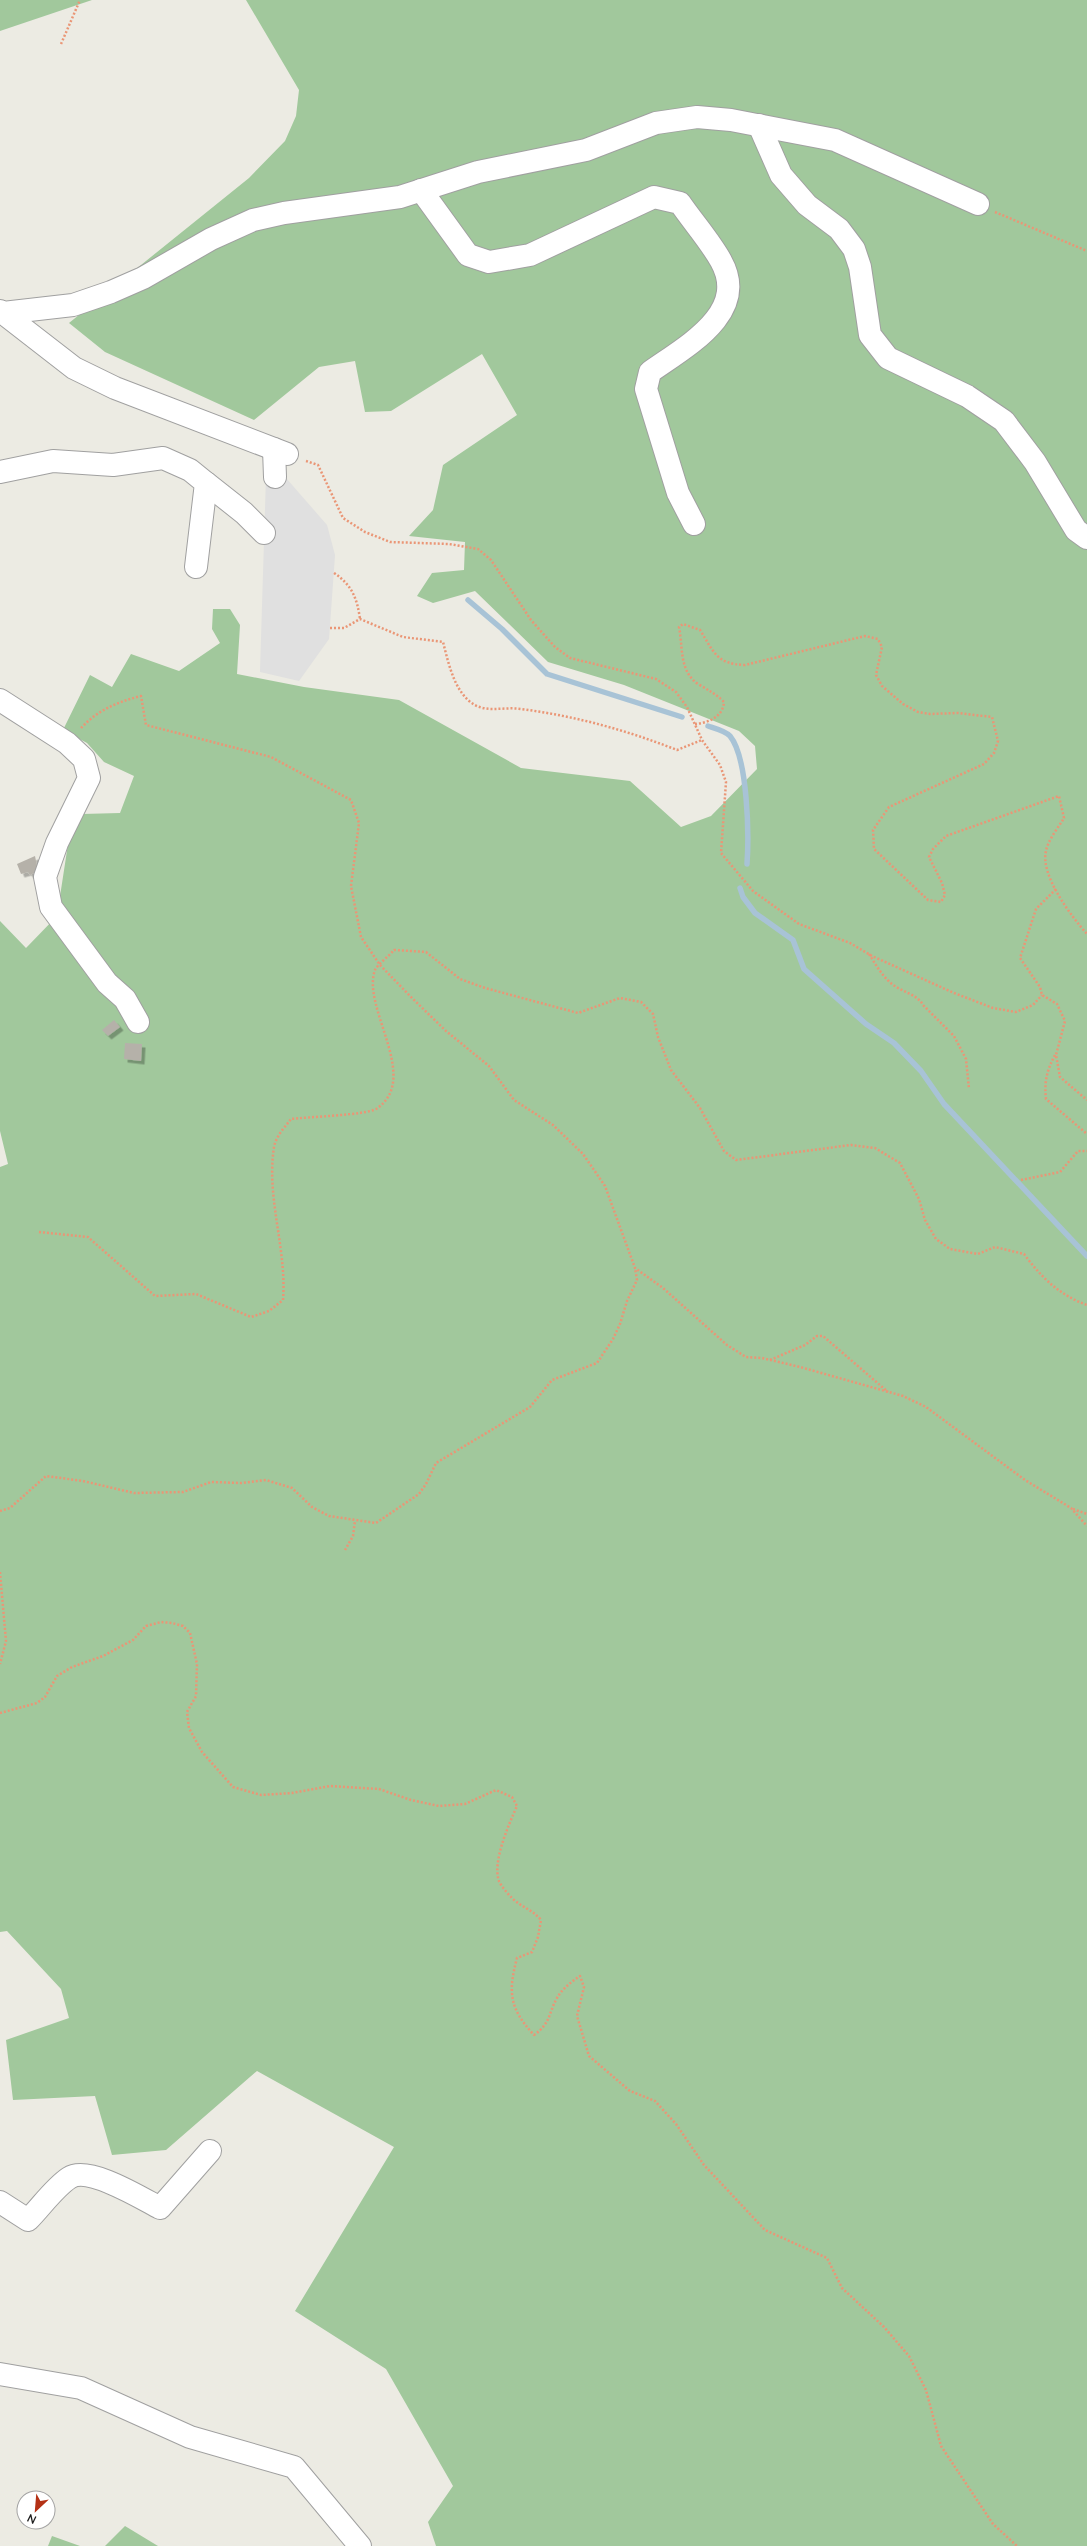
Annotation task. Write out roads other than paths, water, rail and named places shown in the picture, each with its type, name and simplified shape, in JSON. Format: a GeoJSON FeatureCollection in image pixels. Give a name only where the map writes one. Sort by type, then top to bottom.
{"type":"FeatureCollection","features":[{"type":"Feature","properties":{"kind":"street"},"geometry":{"type":"LineString","coordinates":[[2,312],[73,305],[111,292],[143,278],[211,239],[253,220],[284,213],[400,197],[478,172],[586,150],[656,123],[697,117],[732,120],[835,140],[978,204]]}},
{"type":"Feature","properties":{"kind":"street"},"geometry":{"type":"LineString","coordinates":[[759,125],[780,175],[807,205],[839,229],[854,249],[860,267],[870,335],[888,358],[966,396],[1004,421],[1035,462],[1076,530],[1087,538]]}},
{"type":"Feature","properties":{"kind":"street"},"geometry":{"type":"LineString","coordinates":[[421,190],[468,255],[489,262],[530,255],[654,197],[680,203],[722,262],[728,297],[722,315],[696,339],[650,372],[646,389],[678,493],[694,524]]}},
{"type":"Feature","properties":{"kind":"street"},"geometry":{"type":"LineString","coordinates":[[2,312],[74,368],[115,388],[281,452],[275,477]]}},
{"type":"Feature","properties":{"kind":"street"},"geometry":{"type":"LineString","coordinates":[[0,472],[53,461],[113,465],[164,458],[190,470],[244,513],[264,533]]}},
{"type":"Feature","properties":{"kind":"street"},"geometry":{"type":"LineString","coordinates":[[196,567],[206,483]]}},
{"type":"Feature","properties":{"kind":"street"},"geometry":{"type":"LineString","coordinates":[[0,700],[67,743],[84,759],[89,778],[57,843],[45,876],[51,907],[108,983],[125,998],[138,1022]]}},
{"type":"Feature","properties":{"kind":"street"},"geometry":{"type":"LineString","coordinates":[[0,2202],[28,2220],[70,2177],[86,2174],[121,2188],[160,2208],[210,2151]]}},
{"type":"Feature","properties":{"kind":"street"},"geometry":{"type":"LineString","coordinates":[[0,2374],[81,2388],[190,2436],[294,2467],[360,2546]]}},
{"type":"Feature","properties":{"kind":"waterway"},"geometry":{"type":"LineString","coordinates":[[468,600],[502,629],[547,674],[682,717]]}},
{"type":"Feature","properties":{"kind":"waterway"},"geometry":{"type":"LineString","coordinates":[[708,726],[723,731],[730,736],[741,761],[746,797],[748,835],[747,864]]}},
{"type":"Feature","properties":{"kind":"waterway"},"geometry":{"type":"LineString","coordinates":[[740,888],[743,897],[755,913],[793,940],[804,969],[866,1024],[894,1043],[921,1071],[944,1104],[1087,1256]]}}]}
